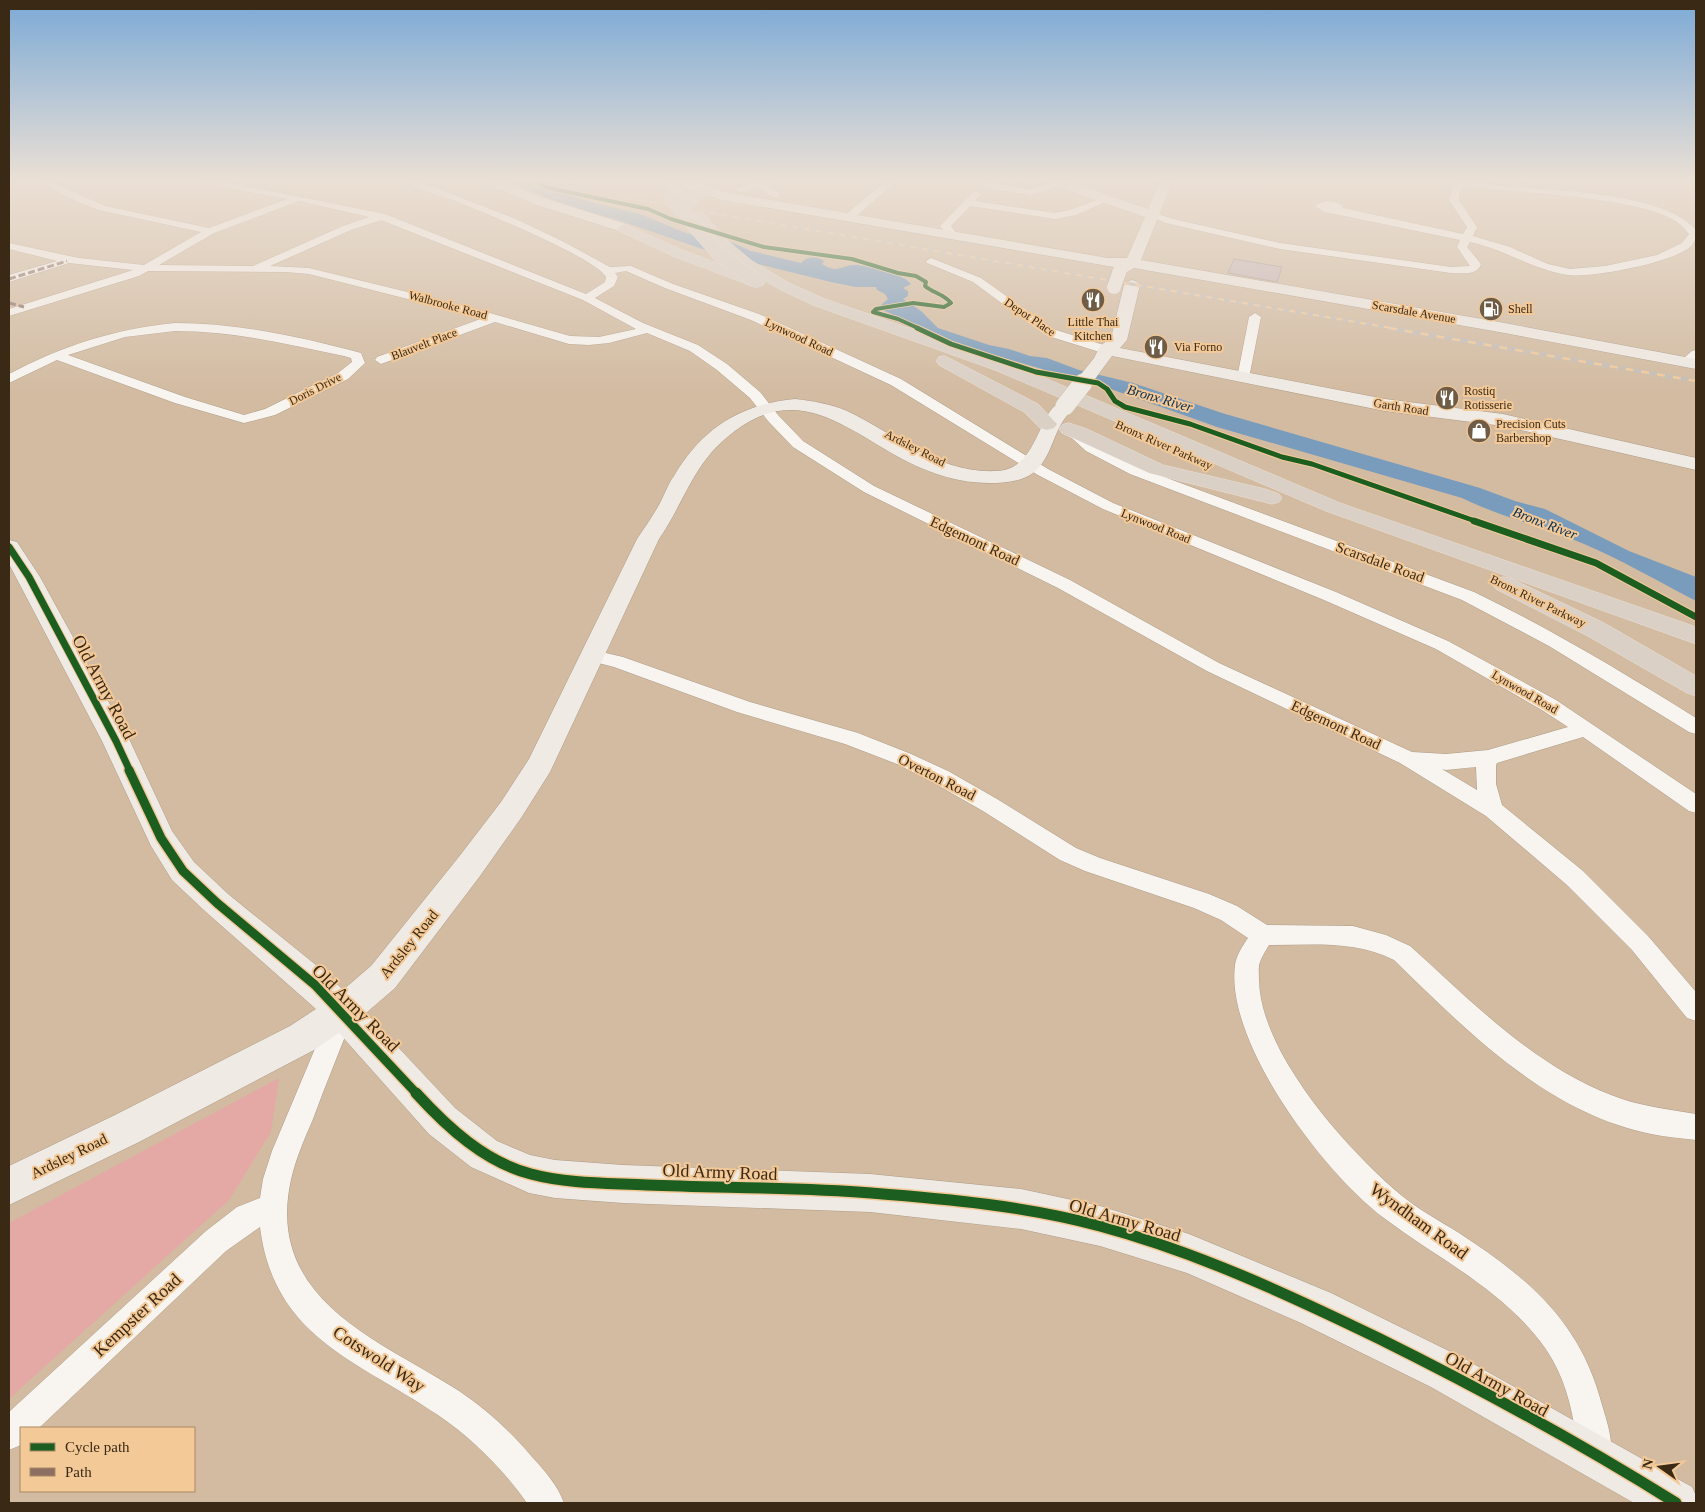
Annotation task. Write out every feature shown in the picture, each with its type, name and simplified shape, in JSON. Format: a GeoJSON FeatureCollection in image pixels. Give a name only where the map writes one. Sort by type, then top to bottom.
{"type":"FeatureCollection","features":[{"type":"Feature","properties":{"kind":"highway"},"geometry":{"type":"LineString","coordinates":[[673,251],[762,281]]}},
{"type":"Feature","properties":{"kind":"highway","name":"Bronx River Parkway"},"geometry":{"type":"LineString","coordinates":[[715,251],[797,302],[996,372],[1270,490],[1473,570],[1533,597],[1619,642],[1696,687]]}},
{"type":"Feature","properties":{"kind":"highway","name":"Bronx River Parkway"},"geometry":{"type":"LineString","coordinates":[[730,251],[762,281],[841,311],[1010,370],[1324,503],[1696,636]]}},
{"type":"Feature","properties":{"kind":"highway"},"geometry":{"type":"LineString","coordinates":[[861,325],[966,372],[1031,408],[1089,436],[1125,457],[1157,470],[1252,491],[1384,536]]}},
{"type":"Feature","properties":{"kind":"street","name":"Walbrooke Road"},"geometry":{"type":"LineString","coordinates":[[27,251],[67,261],[99,266],[146,269],[298,270],[319,273],[494,318],[565,339],[580,341],[618,339],[647,329]]}},
{"type":"Feature","properties":{"kind":"street"},"geometry":{"type":"LineString","coordinates":[[9,313],[112,282],[146,269],[177,251]]}},
{"type":"Feature","properties":{"kind":"street"},"geometry":{"type":"LineString","coordinates":[[255,269],[269,260],[292,251]]}},
{"type":"Feature","properties":{"kind":"street","name":"Edgemont Road"},"geometry":{"type":"LineString","coordinates":[[465,251],[587,298],[647,329],[694,348],[734,376],[764,404],[798,444],[869,489],[1064,584],[1213,667],[1407,758],[1494,810],[1575,878],[1640,943],[1696,1010]]}},
{"type":"Feature","properties":{"kind":"street"},"geometry":{"type":"LineString","coordinates":[[571,251],[608,270],[612,276],[610,284],[587,298]]}},
{"type":"Feature","properties":{"kind":"street","name":"Scarsdale Avenue"},"geometry":{"type":"LineString","coordinates":[[1064,251],[1108,262],[1133,276],[1460,320],[1692,360]]}},
{"type":"Feature","properties":{"kind":"street","name":"Ardsley Road"},"geometry":{"type":"LineString","coordinates":[[9,1186],[126,1129],[279,1050],[342,1012],[370,991],[398,960],[511,810],[549,748],[648,539],[668,510],[688,469],[710,442],[737,419],[764,404],[799,406],[836,412],[919,460],[960,475],[980,478],[1008,476],[1019,472],[1059,420],[1102,359],[1106,350],[1119,340],[1133,276],[1141,251]]}},
{"type":"Feature","properties":{"kind":"street"},"geometry":{"type":"LineString","coordinates":[[1312,251],[1451,270],[1474,269],[1476,266],[1463,251]]}},
{"type":"Feature","properties":{"kind":"street"},"geometry":{"type":"LineString","coordinates":[[1509,251],[1544,267],[1579,272],[1660,258],[1675,251]]}},
{"type":"Feature","properties":{"kind":"street"},"geometry":{"type":"LineString","coordinates":[[9,279],[67,261]]}},
{"type":"Feature","properties":{"kind":"street","name":"Depot Place"},"geometry":{"type":"LineString","coordinates":[[931,261],[977,280],[1049,332],[1106,350]]}},
{"type":"Feature","properties":{"kind":"street","name":"Lynwood Road"},"geometry":{"type":"LineString","coordinates":[[608,270],[627,268],[653,280],[742,311],[902,385],[1072,488],[1115,510],[1330,596],[1442,645],[1519,688],[1587,730],[1696,805]]}},
{"type":"Feature","properties":{"kind":"street"},"geometry":{"type":"LineString","coordinates":[[1115,286],[1119,270],[1133,276]]}},
{"type":"Feature","properties":{"kind":"street"},"geometry":{"type":"LineString","coordinates":[[9,303],[24,308]]}},
{"type":"Feature","properties":{"kind":"street"},"geometry":{"type":"LineString","coordinates":[[1243,378],[1255,317]]}},
{"type":"Feature","properties":{"kind":"street","name":"Blauvelt Place"},"geometry":{"type":"LineString","coordinates":[[381,360],[494,318]]}},
{"type":"Feature","properties":{"kind":"street","name":"Doris Drive"},"geometry":{"type":"LineString","coordinates":[[9,379],[55,355],[112,336],[176,326],[228,330],[346,353],[357,356],[359,363],[343,376],[276,409],[244,419],[180,400],[55,355]]}},
{"type":"Feature","properties":{"kind":"street"},"geometry":{"type":"LineString","coordinates":[[1103,330],[1101,338],[1106,350]]}},
{"type":"Feature","properties":{"kind":"street","name":"Garth Road"},"geometry":{"type":"LineString","coordinates":[[1106,350],[1398,408],[1503,420],[1696,464]]}},
{"type":"Feature","properties":{"kind":"street","name":"Scarsdale Road"},"geometry":{"type":"LineString","coordinates":[[1059,420],[1091,448],[1135,471],[1468,596],[1513,618],[1584,658],[1696,727]]}},
{"type":"Feature","properties":{"kind":"street","name":"Old Army Road"},"geometry":{"type":"LineString","coordinates":[[9,547],[29,577],[116,741],[171,854],[183,871],[217,904],[315,985],[449,1127],[484,1154],[529,1174],[555,1179],[585,1182],[870,1193],[1022,1209],[1100,1226],[1189,1254],[1316,1308],[1446,1372],[1676,1503]]}},
{"type":"Feature","properties":{"kind":"street","name":"Overton Road"},"geometry":{"type":"LineString","coordinates":[[593,656],[625,664],[744,707],[851,738],[904,759],[941,777],[990,805],[1068,854],[1093,865],[1201,901],[1229,913],[1263,935]]}},
{"type":"Feature","properties":{"kind":"street"},"geometry":{"type":"LineString","coordinates":[[1407,758],[1446,762],[1488,758],[1587,730]]}},
{"type":"Feature","properties":{"kind":"street"},"geometry":{"type":"LineString","coordinates":[[1488,758],[1485,766],[1486,789],[1494,810]]}},
{"type":"Feature","properties":{"kind":"street"},"geometry":{"type":"LineString","coordinates":[[1263,935],[1360,936],[1390,945],[1402,953],[1492,1037],[1538,1072],[1582,1097],[1623,1112],[1670,1125],[1696,1128]]}},
{"type":"Feature","properties":{"kind":"street","name":"Wyndham Road"},"geometry":{"type":"LineString","coordinates":[[1263,935],[1248,962],[1246,974],[1250,1006],[1265,1046],[1289,1089],[1322,1136],[1376,1192],[1394,1207],[1510,1287],[1542,1318],[1556,1335],[1575,1370],[1588,1410],[1596,1456]]}},
{"type":"Feature","properties":{"kind":"street","name":"Cotswold Way"},"geometry":{"type":"LineString","coordinates":[[342,1012],[280,1170],[273,1208],[279,1254],[288,1277],[315,1315],[356,1348],[449,1404],[482,1429],[512,1458],[547,1503]]}},
{"type":"Feature","properties":{"kind":"street","name":"Kempster Road"},"geometry":{"type":"LineString","coordinates":[[9,1434],[216,1241],[247,1217],[273,1208]]}},
{"type":"Feature","properties":{"kind":"shaded area"},"geometry":{"type":"Polygon","coordinates":[[[279,1078],[271,1132],[229,1200],[9,1399],[9,1223],[279,1078]]]}},
{"type":"Feature","properties":{"kind":"water","name":"Bronx River"},"geometry":{"type":"Polygon","coordinates":[[[707,251],[750,251],[801,263],[810,258],[818,258],[824,261],[822,264],[832,269],[856,265],[894,274],[911,284],[903,288],[908,291],[908,296],[903,299],[921,311],[938,328],[989,345],[1030,356],[1047,358],[1079,370],[1133,383],[1222,413],[1480,488],[1515,501],[1545,509],[1629,551],[1696,577],[1696,601],[1598,550],[1462,498],[1217,427],[1108,388],[1100,382],[1046,372],[1042,369],[953,343],[885,311],[881,305],[888,299],[876,287],[856,287],[831,282],[707,251]]]}},
{"type":"Feature","properties":{"kind":"building"},"geometry":{"type":"Polygon","coordinates":[[[1234,259],[1282,267],[1277,282],[1228,273],[1234,259]]]}},
{"type":"Feature","properties":{"kind":"railway"},"geometry":{"type":"LineString","coordinates":[[933,251],[1397,329]]}},
{"type":"Feature","properties":{"kind":"railway"},"geometry":{"type":"LineString","coordinates":[[1389,328],[1696,381]]}},
{"type":"Feature","properties":{"kind":"marked path"},"geometry":{"type":"LineString","coordinates":[[9,279],[67,261]]}},
{"type":"Feature","properties":{"kind":"marked path"},"geometry":{"type":"LineString","coordinates":[[9,303],[24,307]]}},
{"type":"Feature","properties":{"kind":"cycle path"},"geometry":{"type":"LineString","coordinates":[[790,251],[852,259],[898,273],[916,276],[926,282],[925,286],[928,289],[945,297],[951,303],[944,307],[913,303],[876,309],[873,312],[898,319],[951,344],[1036,372],[1098,383],[1107,389],[1115,401],[1125,407],[1190,424],[1282,457],[1312,464],[1596,563],[1696,617]]}},
{"type":"Feature","properties":{"kind":"cycle path"},"geometry":{"type":"LineString","coordinates":[[9,547],[29,577],[116,741],[161,838],[183,871],[217,903],[315,985],[442,1121],[484,1154],[529,1174],[555,1179],[623,1184],[870,1193],[1021,1209],[1100,1226],[1189,1254],[1316,1308],[1446,1372],[1676,1503]]}},
{"type":"Feature","properties":{"kind":"place","name":"Little Thai Kitchen"},"geometry":{"type":"Point","coordinates":[1093,300]}},
{"type":"Feature","properties":{"kind":"place","name":"Shell"},"geometry":{"type":"Point","coordinates":[1491,309]}},
{"type":"Feature","properties":{"kind":"place","name":"Via Forno"},"geometry":{"type":"Point","coordinates":[1156,347]}},
{"type":"Feature","properties":{"kind":"place","name":"Rostiq Rotisserie"},"geometry":{"type":"Point","coordinates":[1447,398]}},
{"type":"Feature","properties":{"kind":"place","name":"Precision Cuts Barbershop"},"geometry":{"type":"Point","coordinates":[1479,431]}}]}
